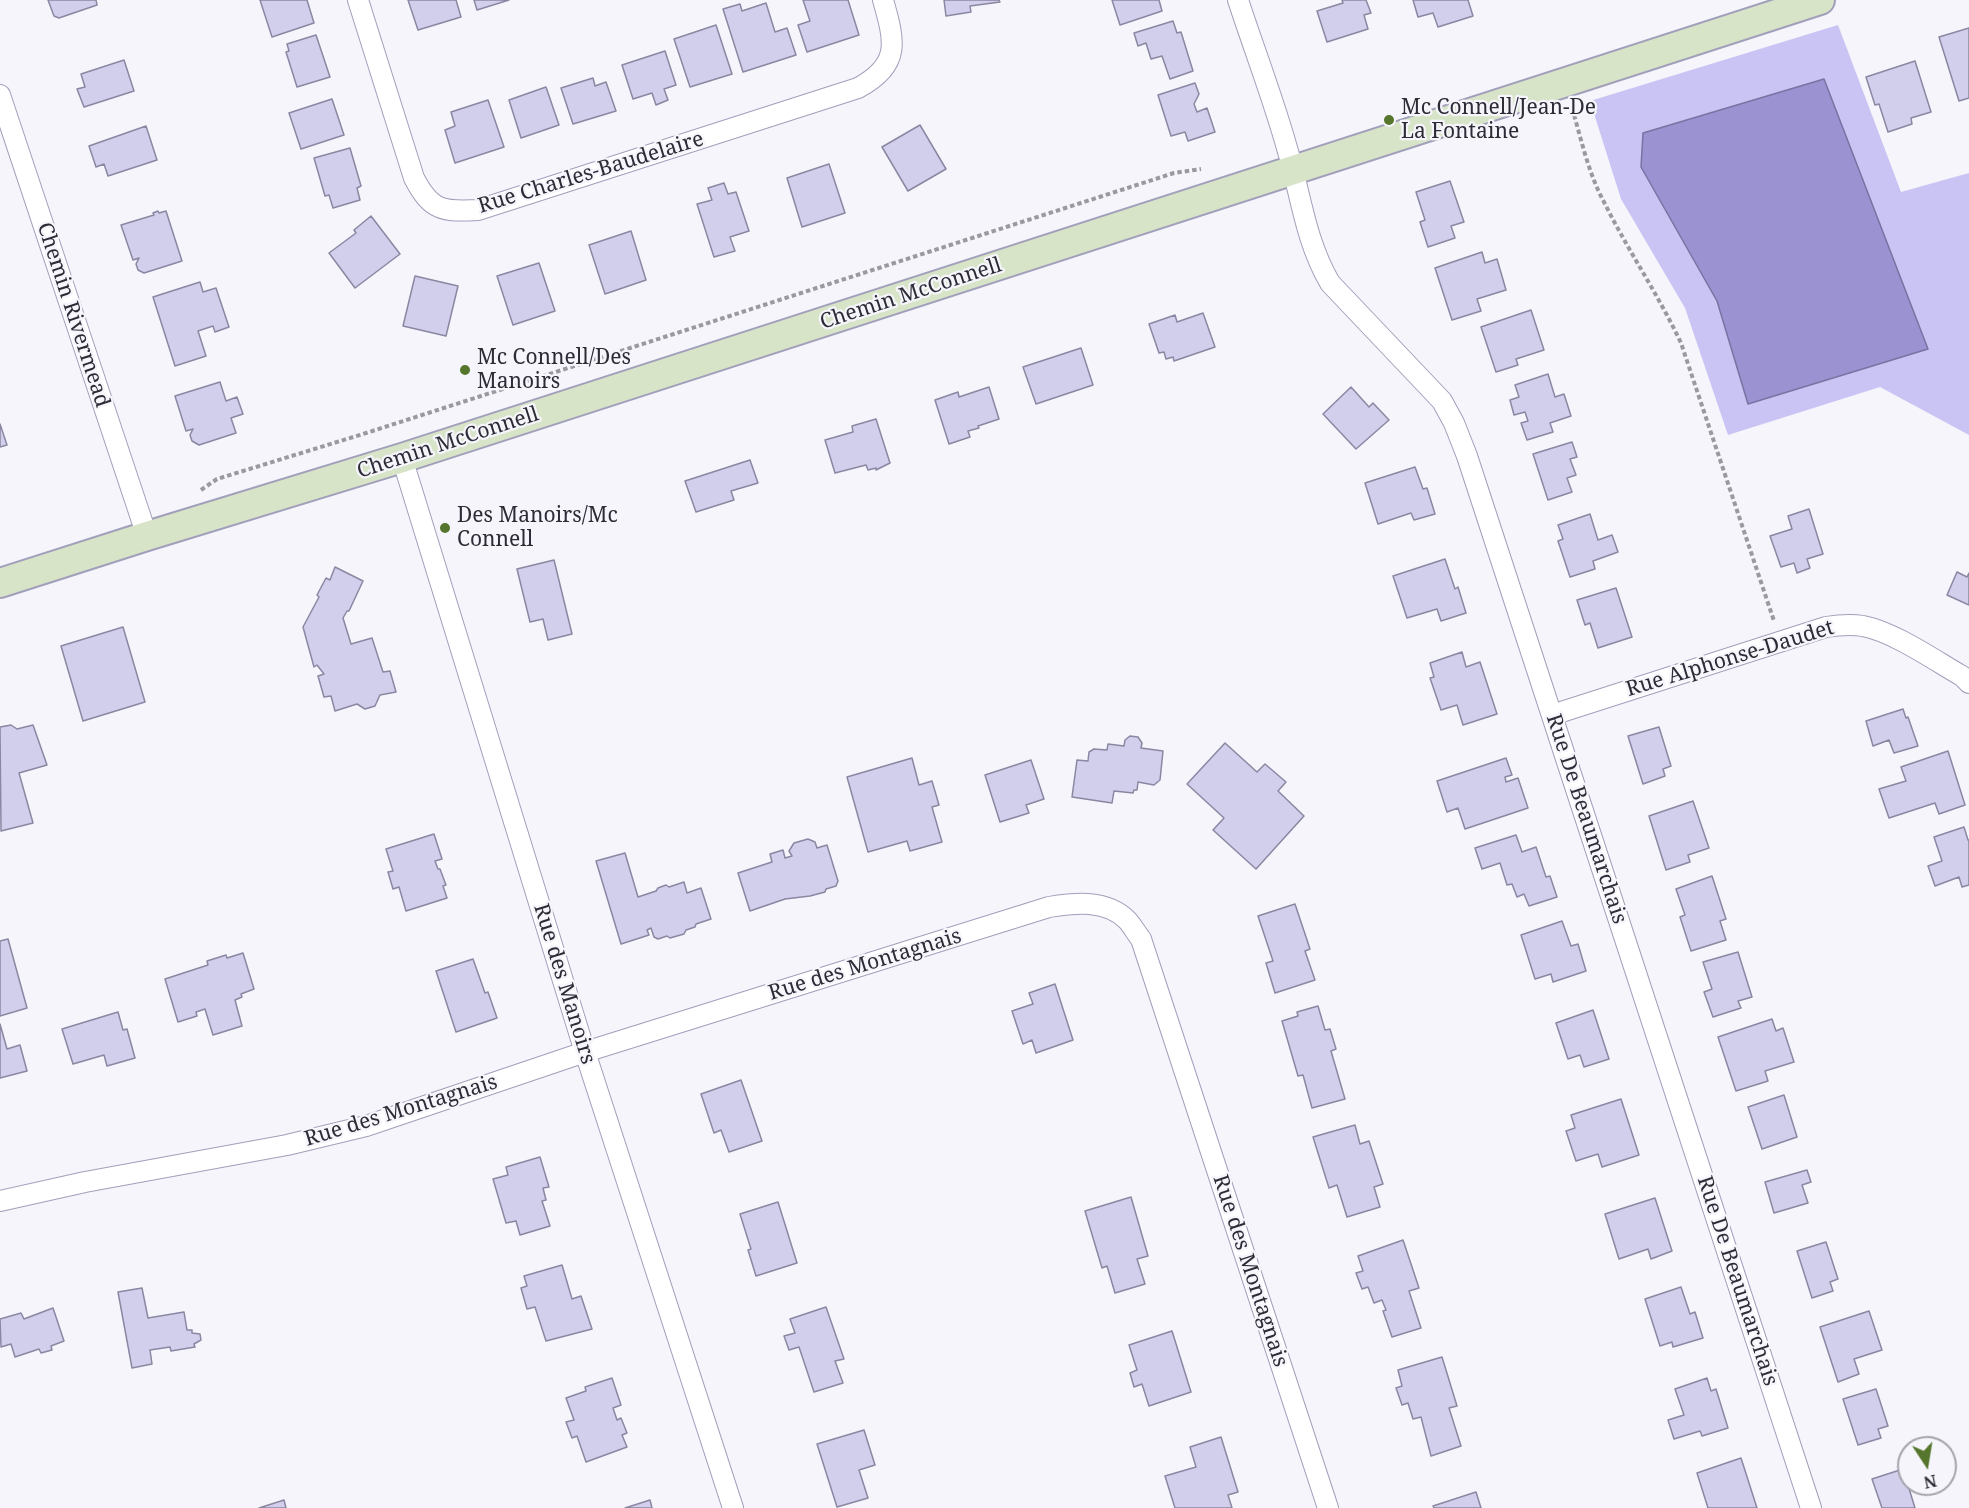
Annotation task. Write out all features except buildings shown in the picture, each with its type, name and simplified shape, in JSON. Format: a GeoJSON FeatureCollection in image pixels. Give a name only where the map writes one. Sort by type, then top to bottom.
{"type":"FeatureCollection","features":[{"type":"Feature","properties":{"kind":"street","name":"Rue Charles-Baudelaire"},"geometry":{"type":"LineString","coordinates":[[358,0],[414,178],[423,196],[438,207],[457,211],[478,210],[858,88],[875,79],[888,64],[892,46],[890,26],[883,0]]}},
{"type":"Feature","properties":{"kind":"street","name":"Rue De Beaumarchais"},"geometry":{"type":"LineString","coordinates":[[1238,0],[1287,149],[1311,244],[1330,283],[1442,401],[1454,423],[1467,456],[1811,1508]]}},
{"type":"Feature","properties":{"kind":"street","name":"Chemin McConnell"},"geometry":{"type":"LineString","coordinates":[[0,583],[402,458],[1820,0]]}},
{"type":"Feature","properties":{"kind":"street","name":"Chemin Rivermead"},"geometry":{"type":"LineString","coordinates":[[0,95],[147,536]]}},
{"type":"Feature","properties":{"kind":"street","name":"Rue des Manoirs"},"geometry":{"type":"LineString","coordinates":[[402,458],[585,1052],[733,1508]]}},
{"type":"Feature","properties":{"kind":"street","name":"Rue Alphonse-Daudet"},"geometry":{"type":"LineString","coordinates":[[1552,715],[1781,641],[1844,624],[1883,632],[1962,676],[1969,683]]}},
{"type":"Feature","properties":{"kind":"street","name":"Rue des Montagnais"},"geometry":{"type":"LineString","coordinates":[[0,1201],[85,1182],[287,1145],[366,1126],[585,1052],[1049,907],[1077,903],[1104,906],[1126,919],[1141,939],[1328,1508]]}},
{"type":"Feature","properties":{"kind":"path"},"geometry":{"type":"LineString","coordinates":[[1564,83],[1602,200],[1666,310],[1681,343],[1781,641]]}},
{"type":"Feature","properties":{"kind":"path"},"geometry":{"type":"LineString","coordinates":[[192,495],[217,479],[1174,173],[1204,169]]}},
{"type":"Feature","properties":{"kind":"shaded area"},"geometry":{"type":"Polygon","coordinates":[[[1838,25],[1901,192],[1969,173],[1969,435],[1880,387],[1728,435],[1685,308],[1621,199],[1590,101],[1838,25]]]}},
{"type":"Feature","properties":{"kind":"shaded area"},"geometry":{"type":"Polygon","coordinates":[[[1824,79],[1928,349],[1748,404],[1717,301],[1641,167],[1643,133],[1824,79]]]}},
{"type":"Feature","properties":{"kind":"place","name":"Mc Connell/Jean-De La Fontaine"},"geometry":{"type":"Point","coordinates":[1389,120]}},
{"type":"Feature","properties":{"kind":"place","name":"Mc Connell/Des Manoirs"},"geometry":{"type":"Point","coordinates":[465,370]}},
{"type":"Feature","properties":{"kind":"place","name":"Des Manoirs/Mc Connell"},"geometry":{"type":"Point","coordinates":[445,528]}}]}
